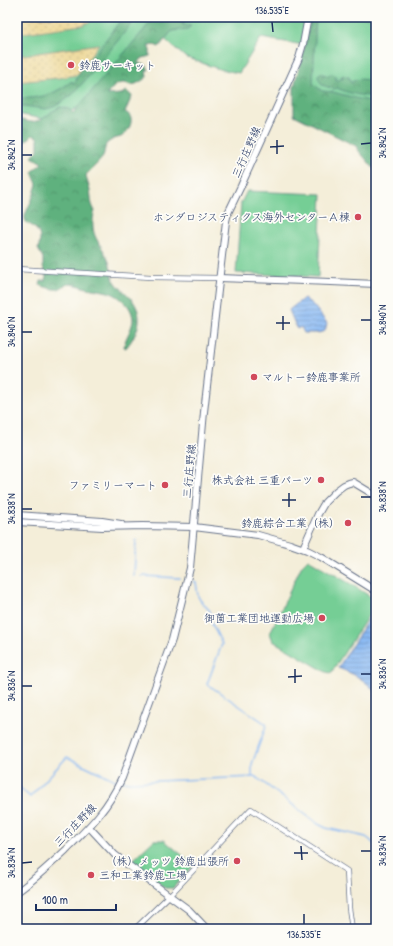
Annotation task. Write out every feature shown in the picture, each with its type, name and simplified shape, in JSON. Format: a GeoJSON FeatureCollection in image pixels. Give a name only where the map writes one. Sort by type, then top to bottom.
{"type":"FeatureCollection","features":[{"type":"Feature","properties":{"kind":"main road","name":"三行庄野線"},"geometry":{"type":"LineString","coordinates":[[17,892],[53,862],[89,827],[106,806],[122,778],[172,640],[190,568],[204,412],[228,213],[242,186],[299,58],[308,17]]}},
{"type":"Feature","properties":{"kind":"main road"},"geometry":{"type":"LineString","coordinates":[[219,278],[376,284]]}},
{"type":"Feature","properties":{"kind":"main road"},"geometry":{"type":"LineString","coordinates":[[303,548],[325,502],[344,485],[353,482],[376,496]]}},
{"type":"Feature","properties":{"kind":"main road"},"geometry":{"type":"LineString","coordinates":[[17,516],[102,521],[142,526]]}},
{"type":"Feature","properties":{"kind":"main road"},"geometry":{"type":"LineString","coordinates":[[17,522],[102,527],[194,527],[258,535],[303,548],[326,560],[376,591]]}},
{"type":"Feature","properties":{"kind":"main road"},"geometry":{"type":"LineString","coordinates":[[89,827],[115,855],[189,910],[207,929]]}},
{"type":"Feature","properties":{"kind":"street"},"geometry":{"type":"LineString","coordinates":[[17,269],[151,277],[219,278]]}},
{"type":"Feature","properties":{"kind":"street"},"geometry":{"type":"LineString","coordinates":[[135,929],[169,896],[251,808],[347,871],[352,929]]}},
{"type":"Feature","properties":{"kind":"green space","name":"鈴鹿サーキット"},"geometry":{"type":"Polygon","coordinates":[[[17,17],[376,17],[376,103],[335,103],[312,83],[310,46],[261,38],[239,73],[219,69],[185,57],[160,35],[85,99],[80,106],[68,113],[48,120],[17,114],[17,17]]]}},
{"type":"Feature","properties":{"kind":"green space"},"geometry":{"type":"Polygon","coordinates":[[[123,17],[137,17],[72,95],[54,107],[45,109],[17,105],[17,98],[40,97],[53,93],[72,81],[73,83],[77,80],[76,79],[123,17]]]}},
{"type":"Feature","properties":{"kind":"green space"},"geometry":{"type":"Polygon","coordinates":[[[155,17],[186,17],[183,25],[191,26],[188,29],[172,31],[159,47],[152,44],[148,46],[150,56],[143,58],[137,63],[146,65],[149,70],[146,70],[147,77],[132,85],[122,83],[114,86],[107,95],[121,94],[127,91],[132,96],[125,112],[131,117],[131,121],[127,132],[124,135],[106,144],[103,157],[86,175],[95,211],[93,224],[95,235],[108,259],[114,280],[131,298],[138,311],[139,324],[131,342],[126,348],[124,347],[132,324],[133,316],[128,306],[114,294],[85,288],[74,284],[68,284],[56,289],[40,285],[41,281],[45,281],[46,276],[43,267],[43,258],[38,249],[40,236],[36,229],[25,222],[25,215],[37,184],[32,172],[42,163],[32,157],[38,150],[38,138],[33,135],[17,150],[17,119],[31,122],[41,120],[60,107],[69,109],[73,113],[155,17]]]}},
{"type":"Feature","properties":{"kind":"green space"},"geometry":{"type":"Polygon","coordinates":[[[310,17],[316,17],[313,83],[322,91],[333,92],[376,102],[376,171],[358,150],[358,147],[294,115],[294,87],[310,25],[310,17]]]}},
{"type":"Feature","properties":{"kind":"green space"},"geometry":{"type":"Polygon","coordinates":[[[320,73],[329,76],[330,74],[333,74],[336,76],[336,80],[344,78],[340,77],[344,75],[349,77],[351,83],[360,79],[369,80],[371,78],[375,87],[374,96],[365,96],[346,92],[337,88],[334,89],[322,85],[318,77],[320,73]]]}},
{"type":"Feature","properties":{"kind":"green space"},"geometry":{"type":"Polygon","coordinates":[[[247,191],[322,194],[318,277],[236,273],[241,203],[247,191]]]}},
{"type":"Feature","properties":{"kind":"green space","name":"御薗工業団地運動広場"},"geometry":{"type":"Polygon","coordinates":[[[308,559],[376,600],[376,604],[331,673],[326,672],[273,641],[270,633],[302,565],[308,559]]]}},
{"type":"Feature","properties":{"kind":"green space"},"geometry":{"type":"Polygon","coordinates":[[[154,840],[164,840],[194,865],[173,888],[165,888],[131,862],[154,840]]]}},
{"type":"Feature","properties":{"kind":"sand"},"geometry":{"type":"Polygon","coordinates":[[[17,17],[95,17],[83,25],[17,34],[17,17]]]}},
{"type":"Feature","properties":{"kind":"sand"},"geometry":{"type":"Polygon","coordinates":[[[99,44],[77,75],[17,82],[17,56],[99,44]]]}},
{"type":"Feature","properties":{"kind":"water"},"geometry":{"type":"Polygon","coordinates":[[[304,298],[313,305],[327,323],[325,331],[318,333],[304,333],[301,327],[297,329],[289,310],[304,298]]]}},
{"type":"Feature","properties":{"kind":"water"},"geometry":{"type":"Polygon","coordinates":[[[373,612],[376,614],[376,693],[368,684],[359,678],[338,668],[373,612]]]}},
{"type":"Feature","properties":{"kind":"waterway"},"geometry":{"type":"LineString","coordinates":[[134,576],[136,540]]}},
{"type":"Feature","properties":{"kind":"waterway"},"geometry":{"type":"LineString","coordinates":[[142,576],[180,578]]}},
{"type":"Feature","properties":{"kind":"waterway"},"geometry":{"type":"LineString","coordinates":[[193,581],[196,582],[200,600],[210,611],[212,624],[222,644],[207,684],[266,724],[252,764],[252,776]]}},
{"type":"Feature","properties":{"kind":"waterway"},"geometry":{"type":"LineString","coordinates":[[17,785],[30,797],[67,757],[119,781]]}},
{"type":"Feature","properties":{"kind":"waterway"},"geometry":{"type":"LineString","coordinates":[[123,781],[130,782],[256,777],[318,824],[326,828],[366,837],[376,846]]}},
{"type":"Feature","properties":{"kind":"place","name":"鈴鹿サーキット"},"geometry":{"type":"Point","coordinates":[71,65]}},
{"type":"Feature","properties":{"kind":"place","name":"ホンダロジスティクス海外センターＡ棟"},"geometry":{"type":"Point","coordinates":[358,217]}},
{"type":"Feature","properties":{"kind":"place","name":"マルトー鈴鹿事業所"},"geometry":{"type":"Point","coordinates":[254,377]}},
{"type":"Feature","properties":{"kind":"place","name":"株式会社 三重パーツ"},"geometry":{"type":"Point","coordinates":[321,480]}},
{"type":"Feature","properties":{"kind":"place","name":"ファミリーマート"},"geometry":{"type":"Point","coordinates":[165,485]}},
{"type":"Feature","properties":{"kind":"place","name":"鈴鹿綜合工業（株）"},"geometry":{"type":"Point","coordinates":[348,523]}},
{"type":"Feature","properties":{"kind":"place","name":"御薗工業団地運動広場"},"geometry":{"type":"Point","coordinates":[322,618]}},
{"type":"Feature","properties":{"kind":"place","name":"（株）メッツ 鈴鹿出張所"},"geometry":{"type":"Point","coordinates":[237,861]}},
{"type":"Feature","properties":{"kind":"place","name":"三和工業鈴鹿工場"},"geometry":{"type":"Point","coordinates":[91,875]}}]}
